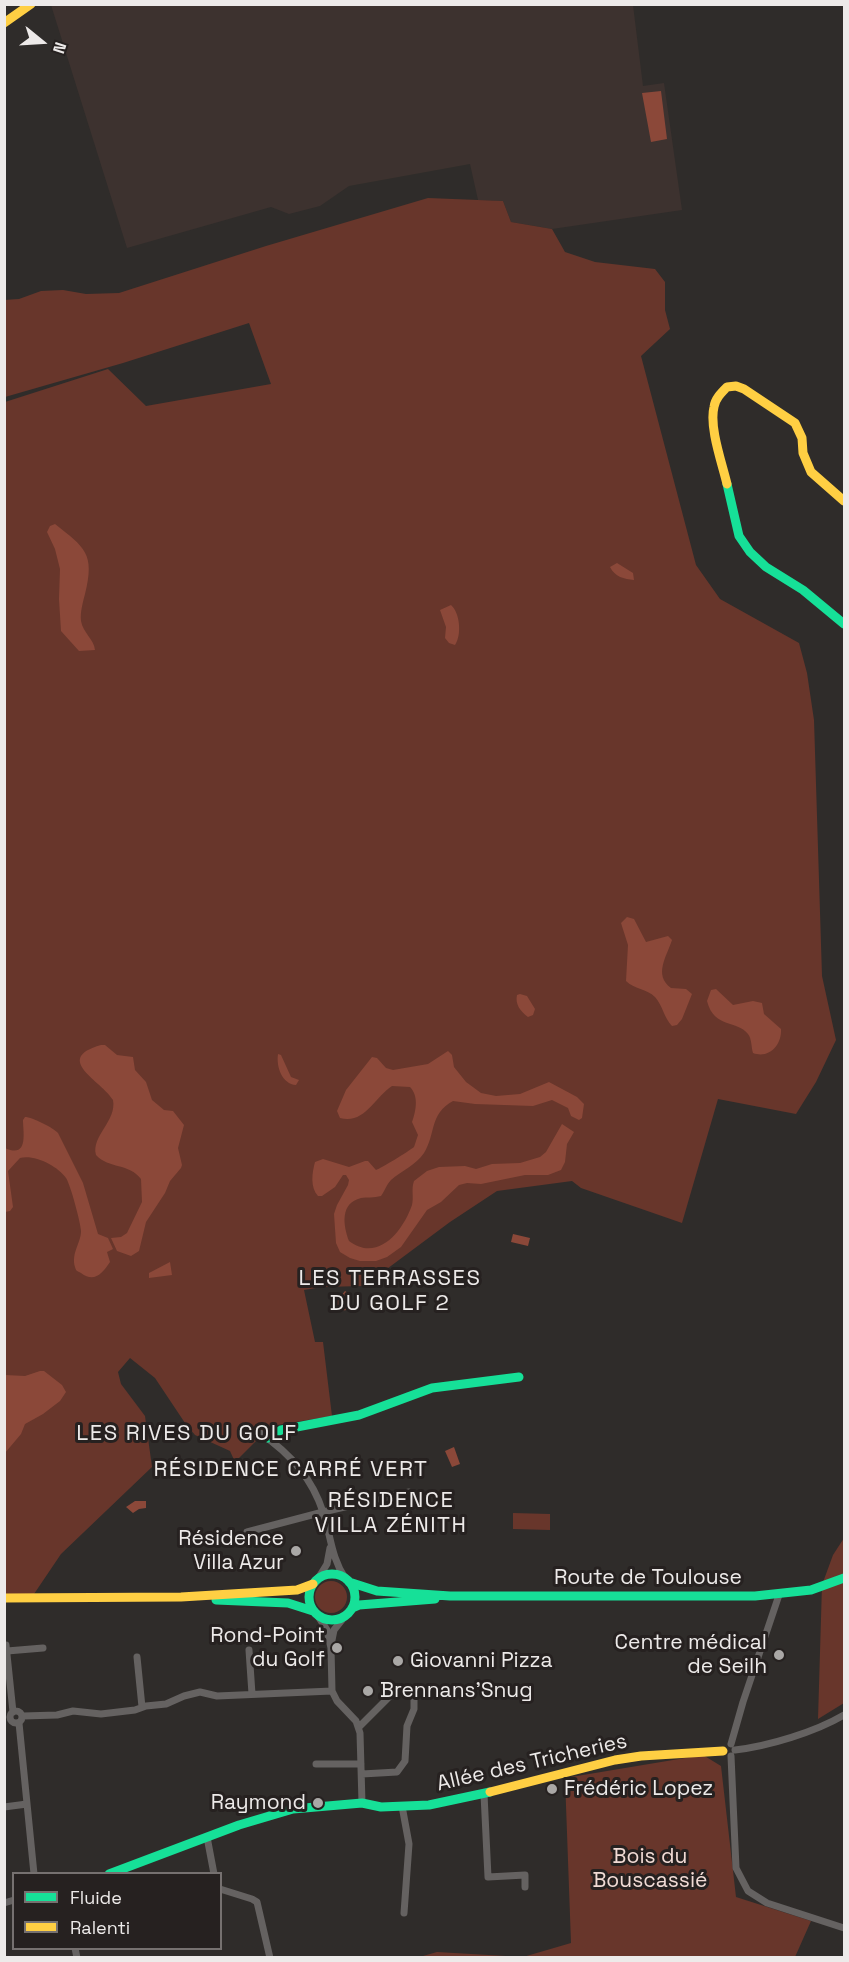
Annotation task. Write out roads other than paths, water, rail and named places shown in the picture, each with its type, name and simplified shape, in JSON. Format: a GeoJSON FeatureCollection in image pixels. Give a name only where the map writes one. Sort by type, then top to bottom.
{"type":"FeatureCollection","features":[{"type":"Feature","properties":{"kind":"street"},"geometry":{"type":"LineString","coordinates":[[4,23],[31,4]]}},
{"type":"Feature","properties":{"kind":"street"},"geometry":{"type":"LineString","coordinates":[[844,501],[811,472],[807,465],[802,438],[795,423],[764,401],[736,386],[726,387],[715,400],[712,414],[740,536],[750,552],[766,567],[803,590],[844,624]]}},
{"type":"Feature","properties":{"kind":"street"},"geometry":{"type":"LineString","coordinates":[[362,1803],[359,1726],[332,1691],[331,1648],[334,1630],[348,1612],[354,1592],[335,1562],[323,1512],[304,1472],[264,1436],[281,1430],[359,1415],[432,1388],[519,1377]]}},
{"type":"Feature","properties":{"kind":"street"},"geometry":{"type":"LineString","coordinates":[[247,1532],[409,1492]]}},
{"type":"Feature","properties":{"kind":"street"},"geometry":{"type":"LineString","coordinates":[[330,1542],[327,1564],[309,1595],[316,1613],[327,1630],[331,1648]]}},
{"type":"Feature","properties":{"kind":"street"},"geometry":{"type":"LineString","coordinates":[[4,1598],[181,1597],[297,1590],[330,1574],[347,1580]]}},
{"type":"Feature","properties":{"kind":"street","name":"Route de Toulouse"},"geometry":{"type":"LineString","coordinates":[[347,1580],[377,1591],[450,1596],[779,1595],[811,1590],[844,1578]]}},
{"type":"Feature","properties":{"kind":"street"},"geometry":{"type":"LineString","coordinates":[[779,1595],[743,1702],[730,1750],[736,1869],[748,1892],[767,1903],[844,1928]]}},
{"type":"Feature","properties":{"kind":"street","name":"Route de Toulouse"},"geometry":{"type":"LineString","coordinates":[[348,1612],[359,1605],[421,1601],[450,1596]]}},
{"type":"Feature","properties":{"kind":"street"},"geometry":{"type":"LineString","coordinates":[[181,1597],[288,1603],[329,1620],[348,1612]]}},
{"type":"Feature","properties":{"kind":"street"},"geometry":{"type":"LineString","coordinates":[[43,1648],[7,1648],[9,1716],[14,1723],[73,1711],[101,1714],[135,1710],[171,1702],[200,1692],[217,1696],[332,1691]]}},
{"type":"Feature","properties":{"kind":"street"},"geometry":{"type":"LineString","coordinates":[[249,1650],[252,1694]]}},
{"type":"Feature","properties":{"kind":"street"},"geometry":{"type":"LineString","coordinates":[[137,1657],[142,1707]]}},
{"type":"Feature","properties":{"kind":"street"},"geometry":{"type":"LineString","coordinates":[[359,1726],[395,1691],[410,1688],[414,1692],[414,1709],[407,1722],[405,1761],[401,1768],[397,1772],[362,1774]]}},
{"type":"Feature","properties":{"kind":"street"},"geometry":{"type":"LineString","coordinates":[[730,1750],[761,1746],[833,1721],[844,1714]]}},
{"type":"Feature","properties":{"kind":"street"},"geometry":{"type":"LineString","coordinates":[[21,1720],[34,1872]]}},
{"type":"Feature","properties":{"kind":"street","name":"Allée des Tricheries"},"geometry":{"type":"LineString","coordinates":[[114,1872],[207,1837],[293,1809],[362,1803],[381,1807],[429,1805],[484,1794],[615,1760],[730,1750]]}},
{"type":"Feature","properties":{"kind":"street"},"geometry":{"type":"LineString","coordinates":[[316,1764],[361,1764]]}},
{"type":"Feature","properties":{"kind":"street"},"geometry":{"type":"LineString","coordinates":[[484,1794],[488,1877],[525,1875],[525,1887]]}},
{"type":"Feature","properties":{"kind":"street"},"geometry":{"type":"LineString","coordinates":[[4,1807],[27,1804]]}},
{"type":"Feature","properties":{"kind":"street"},"geometry":{"type":"LineString","coordinates":[[402,1806],[409,1844],[404,1913]]}},
{"type":"Feature","properties":{"kind":"street"},"geometry":{"type":"LineString","coordinates":[[207,1837],[214,1872]]}},
{"type":"Feature","properties":{"kind":"street"},"geometry":{"type":"LineString","coordinates":[[222,1890],[257,1902],[270,1958]]}},
{"type":"Feature","properties":{"kind":"place","name":"Résidence Villa Azur"},"geometry":{"type":"Point","coordinates":[296,1551]}},
{"type":"Feature","properties":{"kind":"place","name":"Rond-Point du Golf"},"geometry":{"type":"Point","coordinates":[337,1648]}},
{"type":"Feature","properties":{"kind":"place","name":"Centre médical de Seilh"},"geometry":{"type":"Point","coordinates":[779,1655]}},
{"type":"Feature","properties":{"kind":"place","name":"Giovanni Pizza"},"geometry":{"type":"Point","coordinates":[398,1661]}},
{"type":"Feature","properties":{"kind":"place","name":"Brennans'Snug"},"geometry":{"type":"Point","coordinates":[368,1691]}},
{"type":"Feature","properties":{"kind":"place","name":"Frédéric Lopez"},"geometry":{"type":"Point","coordinates":[552,1789]}},
{"type":"Feature","properties":{"kind":"place","name":"Raymond"},"geometry":{"type":"Point","coordinates":[318,1803]}},
{"type":"Feature","properties":{"kind":"district","name":"LES TERRASSES DU GOLF 2"},"geometry":{"type":"Point","coordinates":[390,1292]}},
{"type":"Feature","properties":{"kind":"district","name":"LES RIVES DU GOLF"},"geometry":{"type":"Point","coordinates":[187,1434]}},
{"type":"Feature","properties":{"kind":"district","name":"RÉSIDENCE CARRÉ VERT"},"geometry":{"type":"Point","coordinates":[291,1470]}},
{"type":"Feature","properties":{"kind":"district","name":"RÉSIDENCE VILLA ZÉNITH"},"geometry":{"type":"Point","coordinates":[391,1514]}},
{"type":"Feature","properties":{"kind":"park label","name":"Bois du Bouscassié"},"geometry":{"type":"Point","coordinates":[650,1869]}}]}
